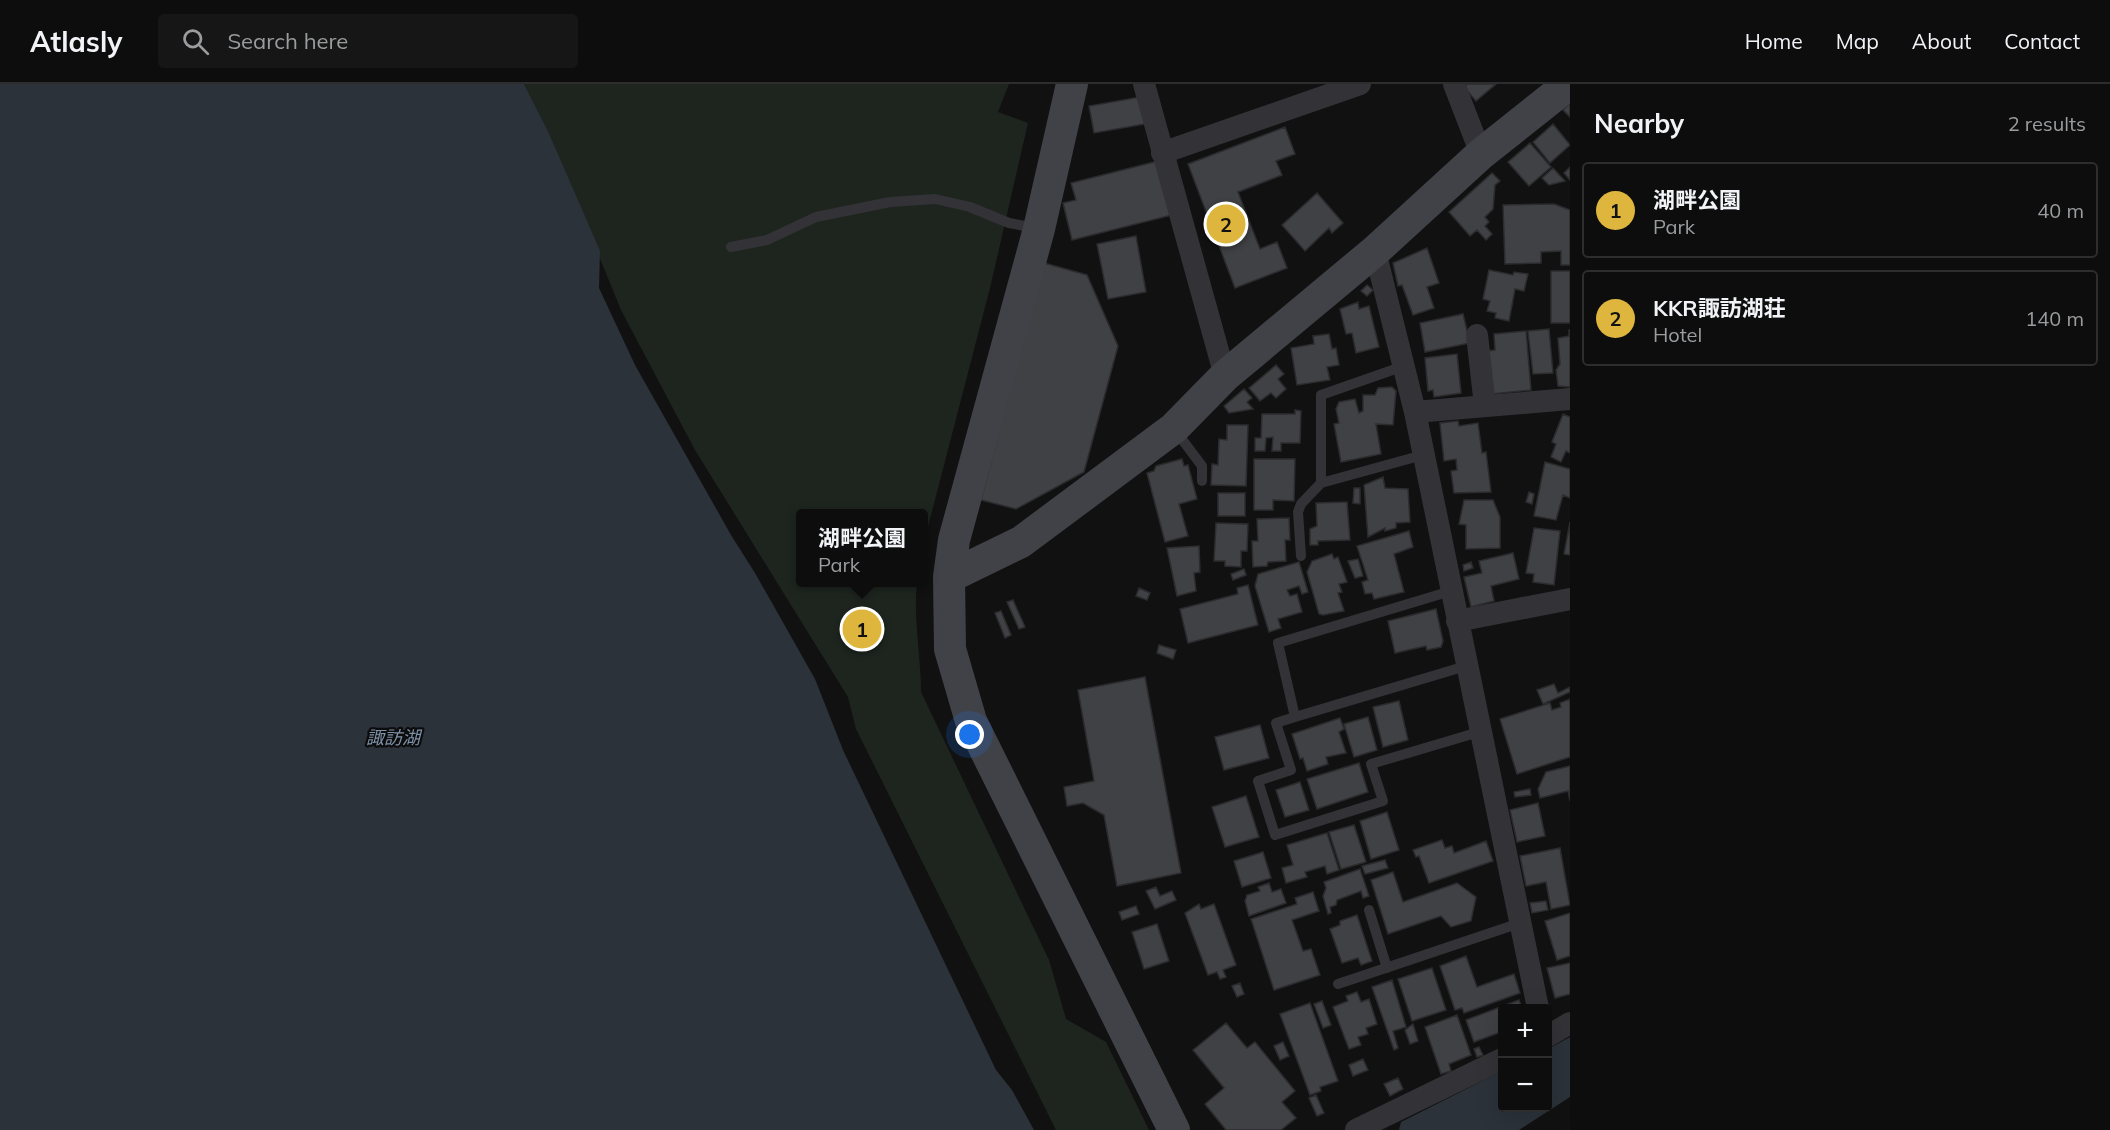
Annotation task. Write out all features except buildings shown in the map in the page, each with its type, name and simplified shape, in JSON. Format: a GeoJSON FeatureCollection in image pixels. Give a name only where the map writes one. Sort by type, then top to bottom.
{"type":"FeatureCollection","features":[{"type":"Feature","properties":{"kind":"street"},"geometry":{"type":"LineString","coordinates":[[1072,84],[1039,229],[954,540],[949,577],[950,649],[971,721],[1174,1130]]}},
{"type":"Feature","properties":{"kind":"street"},"geometry":{"type":"LineString","coordinates":[[1144,84],[1225,376]]}},
{"type":"Feature","properties":{"kind":"street"},"geometry":{"type":"LineString","coordinates":[[1162,153],[1360,84]]}},
{"type":"Feature","properties":{"kind":"street"},"geometry":{"type":"LineString","coordinates":[[1454,84],[1481,154]]}},
{"type":"Feature","properties":{"kind":"street"},"geometry":{"type":"LineString","coordinates":[[949,577],[1021,542],[1174,428],[1225,376],[1375,251],[1481,154],[1569,84]]}},
{"type":"Feature","properties":{"kind":"street"},"geometry":{"type":"LineString","coordinates":[[1375,251],[1415,412],[1479,732],[1537,1004]]}},
{"type":"Feature","properties":{"kind":"street"},"geometry":{"type":"LineString","coordinates":[[1478,335],[1485,406]]}},
{"type":"Feature","properties":{"kind":"street"},"geometry":{"type":"LineString","coordinates":[[1415,412],[1570,399]]}},
{"type":"Feature","properties":{"kind":"street"},"geometry":{"type":"LineString","coordinates":[[1457,621],[1570,599]]}},
{"type":"Feature","properties":{"kind":"street"},"geometry":{"type":"LineString","coordinates":[[1552,1034],[1570,1023]]}},
{"type":"Feature","properties":{"kind":"street"},"geometry":{"type":"LineString","coordinates":[[1356,1130],[1498,1061]]}},
{"type":"Feature","properties":{"kind":"lane"},"geometry":{"type":"LineString","coordinates":[[731,247],[767,240],[816,217],[890,202],[935,199],[970,207],[1009,223],[1039,229]]}},
{"type":"Feature","properties":{"kind":"lane"},"geometry":{"type":"LineString","coordinates":[[1321,483],[1321,395],[1404,366]]}},
{"type":"Feature","properties":{"kind":"lane"},"geometry":{"type":"LineString","coordinates":[[1174,428],[1202,466],[1202,481]]}},
{"type":"Feature","properties":{"kind":"lane"},"geometry":{"type":"LineString","coordinates":[[1301,556],[1298,512],[1301,504],[1321,483],[1423,455]]}},
{"type":"Feature","properties":{"kind":"lane"},"geometry":{"type":"LineString","coordinates":[[1295,717],[1278,643],[1451,591]]}},
{"type":"Feature","properties":{"kind":"lane"},"geometry":{"type":"LineString","coordinates":[[1466,666],[1276,723],[1291,770],[1258,781],[1275,835],[1383,801],[1371,764],[1479,732]]}},
{"type":"Feature","properties":{"kind":"lane"},"geometry":{"type":"LineString","coordinates":[[1369,910],[1387,968]]}},
{"type":"Feature","properties":{"kind":"lane"},"geometry":{"type":"LineString","coordinates":[[1338,984],[1520,923]]}},
{"type":"Feature","properties":{"kind":"shaded area"},"geometry":{"type":"Polygon","coordinates":[[[524,84],[1009,84],[998,112],[1028,123],[990,288],[928,527],[928,509],[796,509],[796,587],[917,587],[921,692],[1049,960],[1066,1019],[1106,1042],[1149,1130],[1056,1130],[856,729],[848,697],[695,450],[621,310],[547,129],[524,84]]]}},
{"type":"Feature","properties":{"kind":"water","name":"諏訪湖"},"geometry":{"type":"Polygon","coordinates":[[[0,84],[524,84],[547,129],[600,251],[599,288],[635,365],[815,679],[843,750],[996,1070],[1012,1090],[1034,1130],[0,1130],[0,84]]]}},
{"type":"Feature","properties":{"kind":"water"},"geometry":{"type":"Polygon","coordinates":[[[1570,1037],[1570,1097],[1552,1109],[1552,1058],[1552,1047],[1570,1037]]]}},
{"type":"Feature","properties":{"kind":"water"},"geometry":{"type":"Polygon","coordinates":[[[1498,1073],[1498,1112],[1547,1112],[1519,1130],[1399,1130],[1401,1122],[1498,1073]]]}},
{"type":"Feature","properties":{"kind":"place","name":"KKR諏訪湖荘"},"geometry":{"type":"Point","coordinates":[1226,224]}},
{"type":"Feature","properties":{"kind":"place","name":"湖畔公園"},"geometry":{"type":"Point","coordinates":[862,629]}}]}
